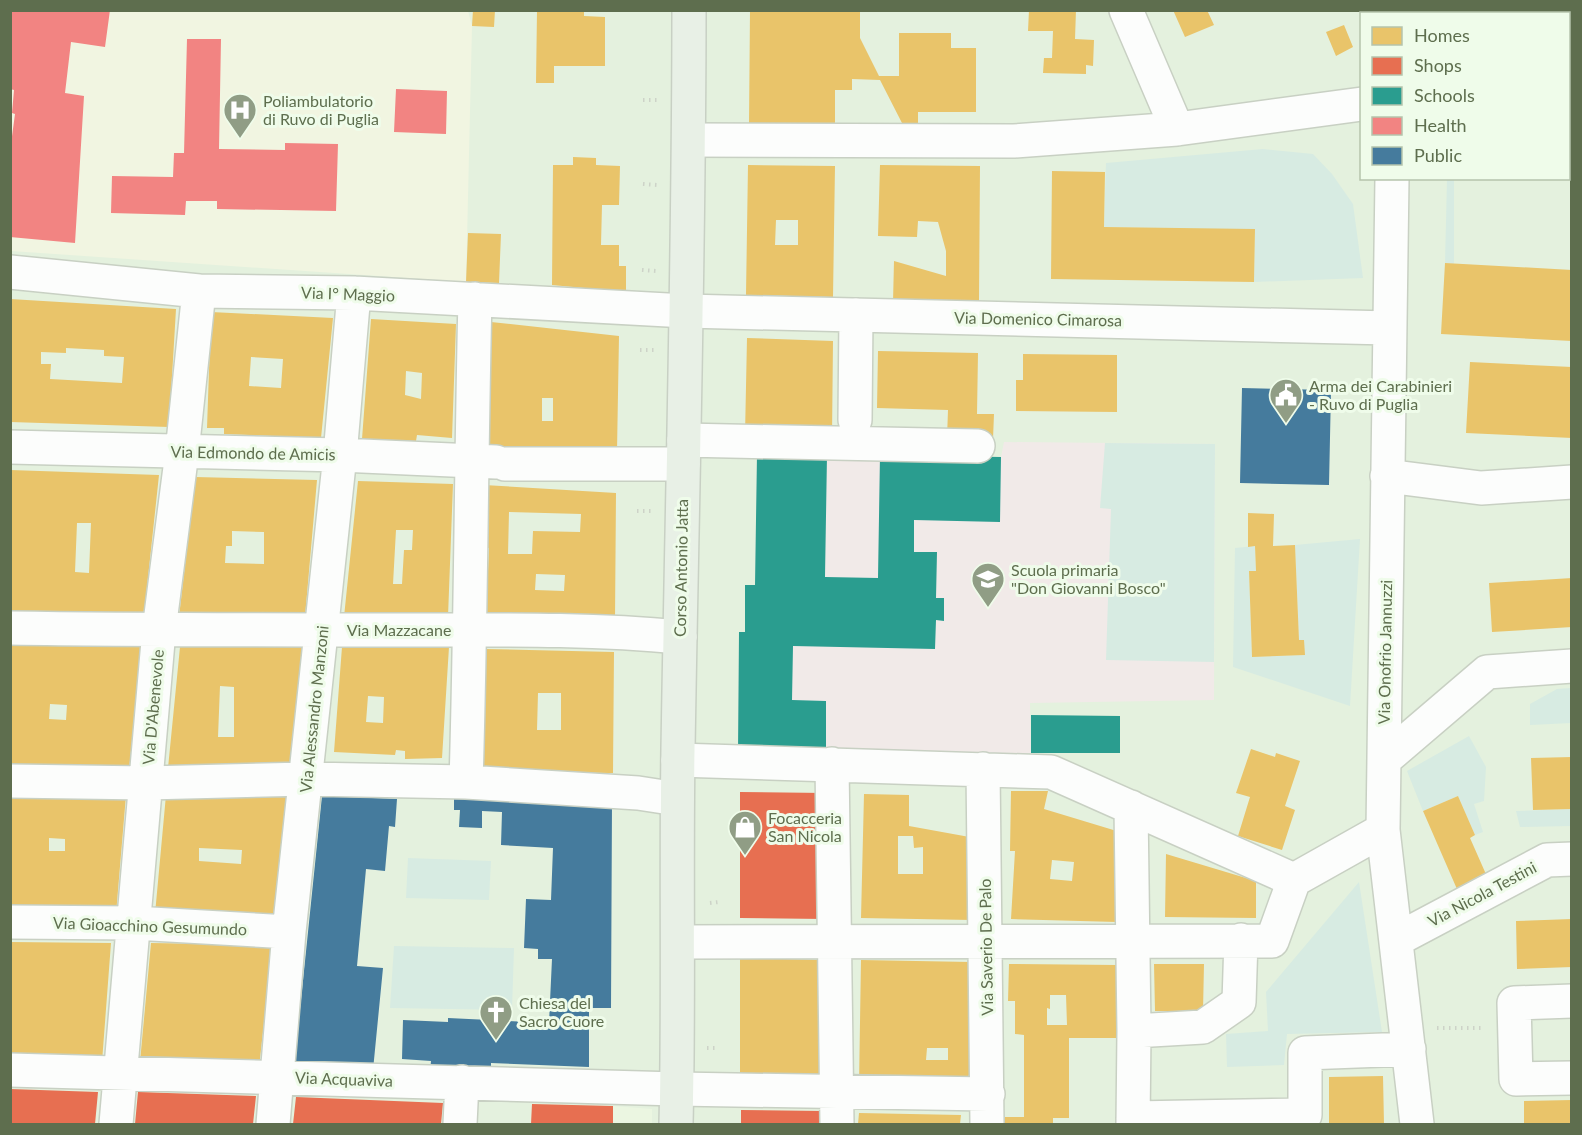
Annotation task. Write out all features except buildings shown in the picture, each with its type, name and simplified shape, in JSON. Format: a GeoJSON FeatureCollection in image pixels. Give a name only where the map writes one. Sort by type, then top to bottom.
{"type":"FeatureCollection","features":[{"type":"Feature","properties":{"kind":"main road","name":"Corso Antonio Jatta"},"geometry":{"type":"LineString","coordinates":[[676,1125],[679,942],[677,799],[689,10]]}},
{"type":"Feature","properties":{"kind":"street"},"geometry":{"type":"LineString","coordinates":[[1126,10],[1177,129]]}},
{"type":"Feature","properties":{"kind":"street"},"geometry":{"type":"LineString","coordinates":[[688,140],[1014,141],[1177,129],[1360,104]]}},
{"type":"Feature","properties":{"kind":"street","name":"Via Onofrio Jannuzzi"},"geometry":{"type":"LineString","coordinates":[[1392,180],[1383,830],[1417,1125]]}},
{"type":"Feature","properties":{"kind":"street","name":"Via I° Maggio"},"geometry":{"type":"LineString","coordinates":[[10,272],[199,291],[354,293],[686,311]]}},
{"type":"Feature","properties":{"kind":"street","name":"Via D'Abenevole"},"geometry":{"type":"LineString","coordinates":[[116,1125],[159,630],[182,452],[199,291]]}},
{"type":"Feature","properties":{"kind":"street","name":"Via Alessandro Manzoni"},"geometry":{"type":"LineString","coordinates":[[273,1125],[289,932],[340,456],[354,293]]}},
{"type":"Feature","properties":{"kind":"street"},"geometry":{"type":"LineString","coordinates":[[466,782],[471,630],[491,463],[475,299]]}},
{"type":"Feature","properties":{"kind":"street","name":"Via Domenico Cimarosa"},"geometry":{"type":"LineString","coordinates":[[686,311],[1389,328]]}},
{"type":"Feature","properties":{"kind":"street"},"geometry":{"type":"LineString","coordinates":[[855,420],[856,315]]}},
{"type":"Feature","properties":{"kind":"street","name":"Via Edmondo de Amicis"},"geometry":{"type":"LineString","coordinates":[[10,447],[340,456],[491,463],[683,452],[978,446]]}},
{"type":"Feature","properties":{"kind":"street"},"geometry":{"type":"LineString","coordinates":[[1387,477],[1480,488],[1572,482]]}},
{"type":"Feature","properties":{"kind":"street","name":"Via Mazzacane"},"geometry":{"type":"LineString","coordinates":[[10,627],[159,630],[471,630],[635,633],[680,637]]}},
{"type":"Feature","properties":{"kind":"street"},"geometry":{"type":"LineString","coordinates":[[1384,760],[1487,672],[1572,666]]}},
{"type":"Feature","properties":{"kind":"street"},"geometry":{"type":"LineString","coordinates":[[678,760],[1052,772],[1294,880]]}},
{"type":"Feature","properties":{"kind":"street"},"geometry":{"type":"LineString","coordinates":[[832,764],[837,1125]]}},
{"type":"Feature","properties":{"kind":"street","name":"Via Saverio De Palo"},"geometry":{"type":"LineString","coordinates":[[983,769],[987,1109]]}},
{"type":"Feature","properties":{"kind":"street"},"geometry":{"type":"LineString","coordinates":[[10,780],[147,783],[307,779],[466,782],[638,793],[677,799]]}},
{"type":"Feature","properties":{"kind":"street"},"geometry":{"type":"LineString","coordinates":[[1131,807],[1133,1121],[1305,1115],[1305,1053],[1408,1039]]}},
{"type":"Feature","properties":{"kind":"street"},"geometry":{"type":"LineString","coordinates":[[679,942],[1272,941],[1294,880],[1383,830]]}},
{"type":"Feature","properties":{"kind":"street","name":"Via Nicola Testini"},"geometry":{"type":"LineString","coordinates":[[1396,940],[1559,859]]}},
{"type":"Feature","properties":{"kind":"street","name":"Via Gioacchino Gesumundo"},"geometry":{"type":"LineString","coordinates":[[10,922],[134,924],[289,932]]}},
{"type":"Feature","properties":{"kind":"street"},"geometry":{"type":"LineString","coordinates":[[1134,1031],[1203,1027],[1239,1002],[1241,940]]}},
{"type":"Feature","properties":{"kind":"street"},"geometry":{"type":"LineString","coordinates":[[1572,1001],[1514,1003],[1516,1079],[1572,1078]]}},
{"type":"Feature","properties":{"kind":"street","name":"Via Acquaviva"},"geometry":{"type":"LineString","coordinates":[[10,1070],[677,1089],[836,1091],[987,1109]]}},
{"type":"Feature","properties":{"kind":"street"},"geometry":{"type":"LineString","coordinates":[[460,1125],[462,1082]]}},
{"type":"Feature","properties":{"kind":"path"},"geometry":{"type":"LineString","coordinates":[[1408,1039],[1514,1027]]}},
{"type":"Feature","properties":{"kind":"shaded area"},"geometry":{"type":"Polygon","coordinates":[[[10,11],[1571,11],[1571,1124],[11,1124],[10,11]]]}},
{"type":"Feature","properties":{"kind":"shaded area","name":"Poliambulatorio di Ruvo di Puglia"},"geometry":{"type":"Polygon","coordinates":[[[11,11],[468,11],[472,26],[466,282],[11,251],[11,11]]]}},
{"type":"Feature","properties":{"kind":"shaded area"},"geometry":{"type":"Polygon","coordinates":[[[1263,149],[1313,154],[1332,174],[1353,204],[1363,278],[1254,282],[1255,230],[1104,227],[1106,163],[1263,149]]]}},
{"type":"Feature","properties":{"kind":"shaded area"},"geometry":{"type":"Polygon","coordinates":[[[1447,180],[1454,180],[1454,264],[1445,263],[1447,180]]]}},
{"type":"Feature","properties":{"kind":"shaded area","name":"Scuola primaria \"Don Giovanni Bosco\""},"geometry":{"type":"Polygon","coordinates":[[[1004,442],[1215,444],[1214,700],[1030,703],[1031,753],[738,751],[739,632],[761,632],[761,585],[755,585],[757,454],[1001,457],[1004,442]]]}},
{"type":"Feature","properties":{"kind":"shaded area"},"geometry":{"type":"Polygon","coordinates":[[[1105,443],[1215,444],[1214,662],[1106,660],[1111,509],[1100,508],[1105,443]]]}},
{"type":"Feature","properties":{"kind":"shaded area"},"geometry":{"type":"Polygon","coordinates":[[[1360,539],[1350,706],[1233,667],[1235,548],[1255,546],[1256,571],[1249,571],[1252,657],[1304,655],[1304,640],[1299,640],[1295,545],[1360,539]]]}},
{"type":"Feature","properties":{"kind":"shaded area"},"geometry":{"type":"Polygon","coordinates":[[[1571,688],[1571,723],[1530,725],[1530,704],[1557,689],[1571,688]]]}},
{"type":"Feature","properties":{"kind":"shaded area"},"geometry":{"type":"Polygon","coordinates":[[[1469,736],[1486,767],[1484,801],[1474,804],[1483,832],[1475,835],[1458,796],[1423,811],[1407,771],[1469,736]]]}},
{"type":"Feature","properties":{"kind":"shaded area"},"geometry":{"type":"Polygon","coordinates":[[[1571,809],[1571,826],[1520,827],[1516,811],[1571,809]]]}},
{"type":"Feature","properties":{"kind":"shaded area"},"geometry":{"type":"Polygon","coordinates":[[[408,858],[491,861],[489,900],[406,898],[408,858]]]}},
{"type":"Feature","properties":{"kind":"shaded area"},"geometry":{"type":"Polygon","coordinates":[[[1359,882],[1382,1032],[1287,1034],[1284,1065],[1227,1067],[1226,1034],[1268,1031],[1266,992],[1359,882]]]}},
{"type":"Feature","properties":{"kind":"shaded area"},"geometry":{"type":"Polygon","coordinates":[[[394,946],[514,948],[512,1010],[390,1008],[394,946]]]}},
{"type":"Feature","properties":{"kind":"shaded area"},"geometry":{"type":"Polygon","coordinates":[[[613,1106],[652,1109],[652,1124],[613,1124],[613,1106]]]}},
{"type":"Feature","properties":{"kind":"place","name":"Poliambulatorio di Ruvo di Puglia"},"geometry":{"type":"Point","coordinates":[240,139]}},
{"type":"Feature","properties":{"kind":"place","name":"Arma dei Carabinieri - Ruvo di Puglia"},"geometry":{"type":"Point","coordinates":[1286,424]}},
{"type":"Feature","properties":{"kind":"place","name":"Scuola primaria \"Don Giovanni Bosco\""},"geometry":{"type":"Point","coordinates":[988,608]}},
{"type":"Feature","properties":{"kind":"place","name":"Focacceria San Nicola"},"geometry":{"type":"Point","coordinates":[745,856]}},
{"type":"Feature","properties":{"kind":"place","name":"Chiesa del Sacro Cuore"},"geometry":{"type":"Point","coordinates":[496,1041]}}]}
